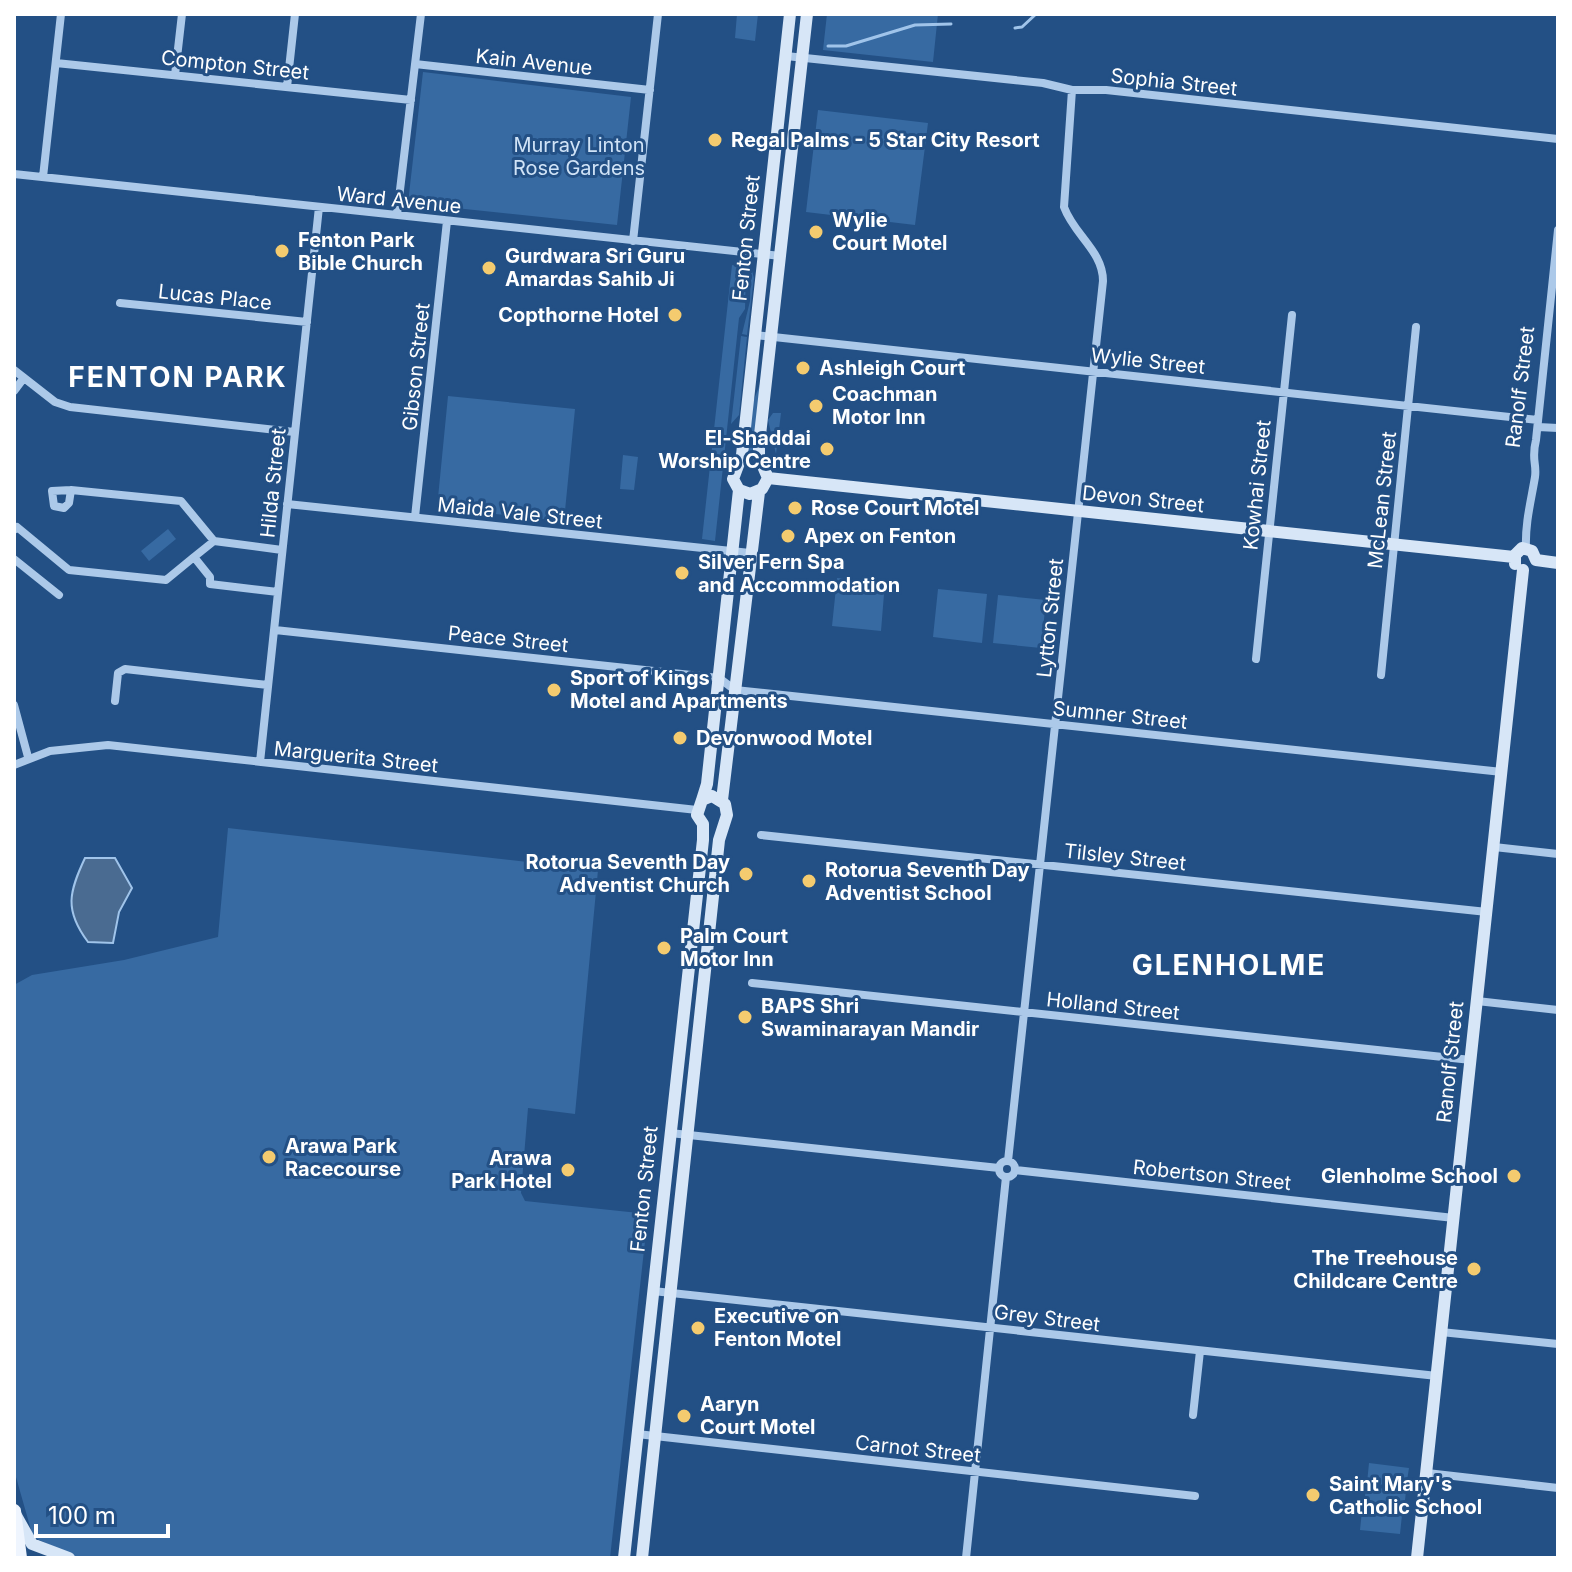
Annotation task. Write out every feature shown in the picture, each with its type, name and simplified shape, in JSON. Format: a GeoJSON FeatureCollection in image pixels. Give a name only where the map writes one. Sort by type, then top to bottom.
{"type":"FeatureCollection","features":[{"type":"Feature","properties":{"kind":"main road","name":"Fenton Street"},"geometry":{"type":"LineString","coordinates":[[737,466],[755,335],[790,14]]}},
{"type":"Feature","properties":{"kind":"main road","name":"Fenton Street"},"geometry":{"type":"LineString","coordinates":[[763,465],[759,444],[807,14]]}},
{"type":"Feature","properties":{"kind":"main road"},"geometry":{"type":"LineString","coordinates":[[752,460],[763,465],[768,478],[759,492],[750,553],[722,800],[727,809],[721,824],[703,824],[700,805],[707,784],[734,552],[739,490],[733,479],[737,466],[752,460]]}},
{"type":"Feature","properties":{"kind":"main road","name":"Devon Street"},"geometry":{"type":"LineString","coordinates":[[768,478],[1514,557]]}},
{"type":"Feature","properties":{"kind":"main road"},"geometry":{"type":"LineString","coordinates":[[739,490],[747,494],[759,492]]}},
{"type":"Feature","properties":{"kind":"main road"},"geometry":{"type":"LineString","coordinates":[[1526,548],[1532,551],[1536,560],[1530,568],[1523,570],[1516,565],[1514,557],[1519,550],[1526,548]]}},
{"type":"Feature","properties":{"kind":"main road"},"geometry":{"type":"LineString","coordinates":[[1536,560],[1558,563]]}},
{"type":"Feature","properties":{"kind":"main road","name":"Ranolf Street"},"geometry":{"type":"LineString","coordinates":[[1417,1558],[1523,570]]}},
{"type":"Feature","properties":{"kind":"main road"},"geometry":{"type":"LineString","coordinates":[[700,805],[712,796],[722,800]]}},
{"type":"Feature","properties":{"kind":"main road","name":"Fenton Street"},"geometry":{"type":"LineString","coordinates":[[624,1558],[703,824]]}},
{"type":"Feature","properties":{"kind":"main road","name":"Fenton Street"},"geometry":{"type":"LineString","coordinates":[[642,1558],[721,824]]}},
{"type":"Feature","properties":{"kind":"main road"},"geometry":{"type":"LineString","coordinates":[[687,976],[704,978]]}},
{"type":"Feature","properties":{"kind":"main road"},"geometry":{"type":"LineString","coordinates":[[14,1512],[20,1558]]}},
{"type":"Feature","properties":{"kind":"main road"},"geometry":{"type":"LineString","coordinates":[[14,1512],[32,1544],[69,1558]]}},
{"type":"Feature","properties":{"kind":"main road"},"geometry":{"type":"LineString","coordinates":[[14,1552],[20,1558],[30,1558]]}},
{"type":"Feature","properties":{"kind":"street"},"geometry":{"type":"LineString","coordinates":[[43,177],[61,14]]}},
{"type":"Feature","properties":{"kind":"street"},"geometry":{"type":"LineString","coordinates":[[175,75],[182,14]]}},
{"type":"Feature","properties":{"kind":"street"},"geometry":{"type":"LineString","coordinates":[[287,87],[295,14]]}},
{"type":"Feature","properties":{"kind":"street"},"geometry":{"type":"LineString","coordinates":[[397,215],[421,14]]}},
{"type":"Feature","properties":{"kind":"street"},"geometry":{"type":"LineString","coordinates":[[633,241],[658,14]]}},
{"type":"Feature","properties":{"kind":"street","name":"Sophia Street"},"geometry":{"type":"LineString","coordinates":[[786,56],[1043,83],[1072,90],[1106,90],[1558,139]]}},
{"type":"Feature","properties":{"kind":"street","name":"Compton Street"},"geometry":{"type":"LineString","coordinates":[[56,63],[411,100]]}},
{"type":"Feature","properties":{"kind":"street","name":"Kain Avenue"},"geometry":{"type":"LineString","coordinates":[[415,64],[650,90]]}},
{"type":"Feature","properties":{"kind":"street","name":"Lytton Street"},"geometry":{"type":"LineString","coordinates":[[1008,1161],[1103,274],[1093,250],[1071,224],[1063,199],[1072,90]]}},
{"type":"Feature","properties":{"kind":"street","name":"Ward Avenue"},"geometry":{"type":"LineString","coordinates":[[14,174],[781,256]]}},
{"type":"Feature","properties":{"kind":"street","name":"Hilda Street"},"geometry":{"type":"LineString","coordinates":[[260,762],[319,207]]}},
{"type":"Feature","properties":{"kind":"street","name":"Gibson Street"},"geometry":{"type":"LineString","coordinates":[[415,517],[447,221]]}},
{"type":"Feature","properties":{"kind":"street","name":"Ranolf Street"},"geometry":{"type":"LineString","coordinates":[[1526,548],[1529,501],[1535,477],[1532,456],[1555,284],[1558,230]]}},
{"type":"Feature","properties":{"kind":"street","name":"Lucas Place"},"geometry":{"type":"LineString","coordinates":[[120,303],[307,322]]}},
{"type":"Feature","properties":{"kind":"street","name":"Kowhai Street"},"geometry":{"type":"LineString","coordinates":[[1256,659],[1292,315]]}},
{"type":"Feature","properties":{"kind":"street","name":"McLean Street"},"geometry":{"type":"LineString","coordinates":[[1381,675],[1416,327]]}},
{"type":"Feature","properties":{"kind":"street","name":"Wylie Street"},"geometry":{"type":"LineString","coordinates":[[755,335],[1407,405],[1558,428]]}},
{"type":"Feature","properties":{"kind":"street"},"geometry":{"type":"LineString","coordinates":[[14,370],[55,402],[70,407],[294,432]]}},
{"type":"Feature","properties":{"kind":"street"},"geometry":{"type":"LineString","coordinates":[[14,391],[23,379]]}},
{"type":"Feature","properties":{"kind":"street"},"geometry":{"type":"LineString","coordinates":[[71,490],[181,501],[214,541],[282,550]]}},
{"type":"Feature","properties":{"kind":"street","name":"Maida Vale Street"},"geometry":{"type":"LineString","coordinates":[[287,504],[750,553]]}},
{"type":"Feature","properties":{"kind":"street"},"geometry":{"type":"LineString","coordinates":[[15,528],[69,570],[166,580],[214,541]]}},
{"type":"Feature","properties":{"kind":"street"},"geometry":{"type":"LineString","coordinates":[[194,557],[210,577],[210,584],[278,592]]}},
{"type":"Feature","properties":{"kind":"street"},"geometry":{"type":"LineString","coordinates":[[14,559],[59,595]]}},
{"type":"Feature","properties":{"kind":"street","name":"Peace Street"},"geometry":{"type":"LineString","coordinates":[[275,630],[719,678]]}},
{"type":"Feature","properties":{"kind":"street"},"geometry":{"type":"LineString","coordinates":[[115,701],[118,673],[125,669],[268,685]]}},
{"type":"Feature","properties":{"kind":"street"},"geometry":{"type":"LineString","coordinates":[[719,678],[735,690]]}},
{"type":"Feature","properties":{"kind":"street","name":"Sumner Street"},"geometry":{"type":"LineString","coordinates":[[735,690],[1502,772]]}},
{"type":"Feature","properties":{"kind":"street"},"geometry":{"type":"LineString","coordinates":[[14,705],[28,757]]}},
{"type":"Feature","properties":{"kind":"street","name":"Marguerita Street"},"geometry":{"type":"LineString","coordinates":[[14,765],[50,751],[108,745],[700,805]]}},
{"type":"Feature","properties":{"kind":"street","name":"Tilsley Street"},"geometry":{"type":"LineString","coordinates":[[761,835],[1487,912]]}},
{"type":"Feature","properties":{"kind":"street"},"geometry":{"type":"LineString","coordinates":[[1494,847],[1558,854]]}},
{"type":"Feature","properties":{"kind":"street","name":"Holland Street"},"geometry":{"type":"LineString","coordinates":[[752,983],[1471,1060]]}},
{"type":"Feature","properties":{"kind":"street"},"geometry":{"type":"LineString","coordinates":[[1477,1001],[1558,1010]]}},
{"type":"Feature","properties":{"kind":"street"},"geometry":{"type":"LineString","coordinates":[[670,1133],[999,1168],[1008,1161],[1015,1170],[1006,1177]]}},
{"type":"Feature","properties":{"kind":"street"},"geometry":{"type":"LineString","coordinates":[[966,1558],[1006,1177],[999,1168]]}},
{"type":"Feature","properties":{"kind":"street","name":"Robertson Street"},"geometry":{"type":"LineString","coordinates":[[1015,1170],[1454,1218]]}},
{"type":"Feature","properties":{"kind":"street","name":"Grey Street"},"geometry":{"type":"LineString","coordinates":[[653,1291],[1437,1376]]}},
{"type":"Feature","properties":{"kind":"street"},"geometry":{"type":"LineString","coordinates":[[1441,1332],[1558,1344]]}},
{"type":"Feature","properties":{"kind":"street"},"geometry":{"type":"LineString","coordinates":[[1193,1415],[1200,1351]]}},
{"type":"Feature","properties":{"kind":"street","name":"Carnot Street"},"geometry":{"type":"LineString","coordinates":[[637,1434],[1195,1496]]}},
{"type":"Feature","properties":{"kind":"street"},"geometry":{"type":"LineString","coordinates":[[1427,1473],[1558,1488]]}},
{"type":"Feature","properties":{"kind":"green space"},"geometry":{"type":"Polygon","coordinates":[[[737,14],[758,14],[755,41],[735,38],[737,14]]]}},
{"type":"Feature","properties":{"kind":"green space"},"geometry":{"type":"Polygon","coordinates":[[[827,14],[938,14],[933,62],[823,50],[827,14]]]}},
{"type":"Feature","properties":{"kind":"green space","name":"Murray Linton Rose Gardens"},"geometry":{"type":"Polygon","coordinates":[[[423,72],[631,97],[617,225],[408,203],[423,72]]]}},
{"type":"Feature","properties":{"kind":"green space"},"geometry":{"type":"Polygon","coordinates":[[[818,110],[928,123],[915,225],[806,212],[818,110]]]}},
{"type":"Feature","properties":{"kind":"green space"},"geometry":{"type":"Polygon","coordinates":[[[732,265],[746,268],[745,309],[739,318],[715,541],[702,539],[732,265]]]}},
{"type":"Feature","properties":{"kind":"green space"},"geometry":{"type":"Polygon","coordinates":[[[751,267],[754,278],[747,335],[742,334],[750,301],[751,267]]]}},
{"type":"Feature","properties":{"kind":"green space"},"geometry":{"type":"Polygon","coordinates":[[[741,336],[747,337],[739,415],[731,424],[741,336]]]}},
{"type":"Feature","properties":{"kind":"green space"},"geometry":{"type":"Polygon","coordinates":[[[764,350],[754,456],[748,456],[753,402],[760,384],[764,350]]]}},
{"type":"Feature","properties":{"kind":"green space"},"geometry":{"type":"Polygon","coordinates":[[[448,396],[575,409],[564,521],[437,508],[448,396]]]}},
{"type":"Feature","properties":{"kind":"green space"},"geometry":{"type":"Polygon","coordinates":[[[773,413],[781,413],[776,454],[768,420],[773,413]]]}},
{"type":"Feature","properties":{"kind":"green space"},"geometry":{"type":"Polygon","coordinates":[[[623,455],[638,457],[634,490],[620,489],[623,455]]]}},
{"type":"Feature","properties":{"kind":"green space"},"geometry":{"type":"Polygon","coordinates":[[[168,529],[176,539],[149,561],[141,551],[168,529]]]}},
{"type":"Feature","properties":{"kind":"green space"},"geometry":{"type":"Polygon","coordinates":[[[837,578],[885,582],[881,631],[832,626],[837,578]]]}},
{"type":"Feature","properties":{"kind":"green space"},"geometry":{"type":"Polygon","coordinates":[[[938,589],[987,594],[982,643],[933,637],[938,589]]]}},
{"type":"Feature","properties":{"kind":"green space"},"geometry":{"type":"Polygon","coordinates":[[[998,595],[1046,600],[1041,648],[993,643],[998,595]]]}},
{"type":"Feature","properties":{"kind":"green space","name":"Arawa Park Racecourse"},"geometry":{"type":"Polygon","coordinates":[[[228,828],[598,870],[575,1114],[528,1108],[521,1193],[525,1201],[648,1214],[610,1558],[78,1558],[33,1537],[14,1470],[14,985],[32,975],[124,960],[218,937],[228,828]]]}},
{"type":"Feature","properties":{"kind":"green space"},"geometry":{"type":"Polygon","coordinates":[[[1369,1463],[1409,1468],[1406,1487],[1367,1483],[1369,1463]]]}},
{"type":"Feature","properties":{"kind":"green space"},"geometry":{"type":"Polygon","coordinates":[[[1366,1487],[1406,1491],[1404,1510],[1364,1506],[1366,1487]]]}},
{"type":"Feature","properties":{"kind":"green space"},"geometry":{"type":"Polygon","coordinates":[[[1362,1511],[1402,1515],[1400,1534],[1360,1530],[1362,1511]]]}},
{"type":"Feature","properties":{"kind":"shaded area"},"geometry":{"type":"Polygon","coordinates":[[[85,858],[115,858],[132,888],[119,912],[113,943],[88,942],[75,920],[73,891],[85,858]]]}},
{"type":"Feature","properties":{"kind":"waterway"},"geometry":{"type":"LineString","coordinates":[[1015,28],[1022,27],[1036,14]]}},
{"type":"Feature","properties":{"kind":"waterway"},"geometry":{"type":"LineString","coordinates":[[828,46],[846,46],[915,25],[951,24]]}},
{"type":"Feature","properties":{"kind":"place","name":"Regal Palms - 5 Star City Resort"},"geometry":{"type":"Point","coordinates":[715,140]}},
{"type":"Feature","properties":{"kind":"place","name":"Wylie Court Motel"},"geometry":{"type":"Point","coordinates":[816,232]}},
{"type":"Feature","properties":{"kind":"place","name":"Fenton Park Bible Church"},"geometry":{"type":"Point","coordinates":[282,251]}},
{"type":"Feature","properties":{"kind":"place","name":"Gurdwara Sri Guru Amardas Sahib Ji"},"geometry":{"type":"Point","coordinates":[489,268]}},
{"type":"Feature","properties":{"kind":"place","name":"Copthorne Hotel"},"geometry":{"type":"Point","coordinates":[675,315]}},
{"type":"Feature","properties":{"kind":"place","name":"Ashleigh Court"},"geometry":{"type":"Point","coordinates":[803,368]}},
{"type":"Feature","properties":{"kind":"place","name":"Coachman Motor Inn"},"geometry":{"type":"Point","coordinates":[816,406]}},
{"type":"Feature","properties":{"kind":"place","name":"El-Shaddai Worship Centre"},"geometry":{"type":"Point","coordinates":[827,449]}},
{"type":"Feature","properties":{"kind":"place","name":"Rose Court Motel"},"geometry":{"type":"Point","coordinates":[795,508]}},
{"type":"Feature","properties":{"kind":"place","name":"Apex on Fenton"},"geometry":{"type":"Point","coordinates":[788,536]}},
{"type":"Feature","properties":{"kind":"place","name":"Silver Fern Spa and Accommodation"},"geometry":{"type":"Point","coordinates":[682,573]}},
{"type":"Feature","properties":{"kind":"place","name":"Sport of Kings Motel and Apartments"},"geometry":{"type":"Point","coordinates":[554,690]}},
{"type":"Feature","properties":{"kind":"place","name":"Devonwood Motel"},"geometry":{"type":"Point","coordinates":[680,738]}},
{"type":"Feature","properties":{"kind":"place","name":"Rotorua Seventh Day Adventist Church"},"geometry":{"type":"Point","coordinates":[746,874]}},
{"type":"Feature","properties":{"kind":"place","name":"Rotorua Seventh Day Adventist School"},"geometry":{"type":"Point","coordinates":[809,881]}},
{"type":"Feature","properties":{"kind":"place","name":"Palm Court Motor Inn"},"geometry":{"type":"Point","coordinates":[664,948]}},
{"type":"Feature","properties":{"kind":"place","name":"BAPS Shri Swaminarayan Mandir"},"geometry":{"type":"Point","coordinates":[745,1017]}},
{"type":"Feature","properties":{"kind":"place","name":"Arawa Park Racecourse"},"geometry":{"type":"Point","coordinates":[269,1157]}},
{"type":"Feature","properties":{"kind":"place","name":"Arawa Park Hotel"},"geometry":{"type":"Point","coordinates":[568,1170]}},
{"type":"Feature","properties":{"kind":"place","name":"Glenholme School"},"geometry":{"type":"Point","coordinates":[1514,1176]}},
{"type":"Feature","properties":{"kind":"place","name":"The Treehouse Childcare Centre"},"geometry":{"type":"Point","coordinates":[1474,1269]}},
{"type":"Feature","properties":{"kind":"place","name":"Executive on Fenton Motel"},"geometry":{"type":"Point","coordinates":[698,1328]}},
{"type":"Feature","properties":{"kind":"place","name":"Aaryn Court Motel"},"geometry":{"type":"Point","coordinates":[684,1416]}},
{"type":"Feature","properties":{"kind":"place","name":"Saint Mary's Catholic School"},"geometry":{"type":"Point","coordinates":[1313,1495]}},
{"type":"Feature","properties":{"kind":"district","name":"FENTON PARK"},"geometry":{"type":"Point","coordinates":[178,377]}},
{"type":"Feature","properties":{"kind":"district","name":"GLENHOLME"},"geometry":{"type":"Point","coordinates":[1229,965]}}]}
